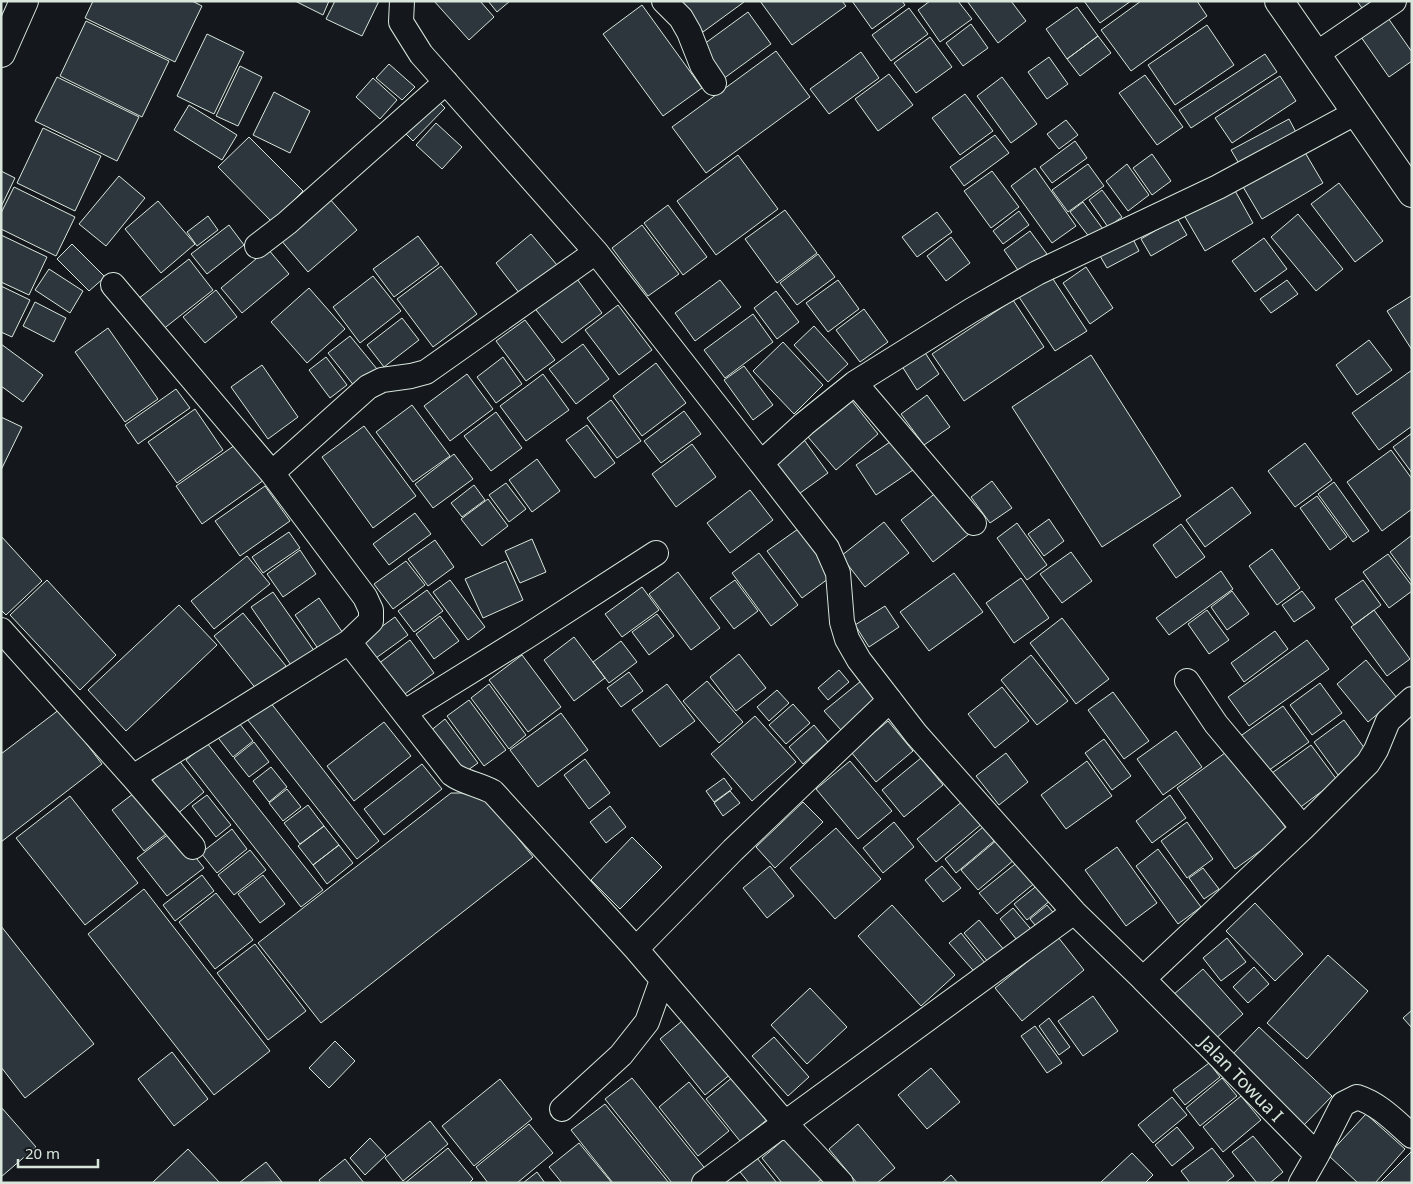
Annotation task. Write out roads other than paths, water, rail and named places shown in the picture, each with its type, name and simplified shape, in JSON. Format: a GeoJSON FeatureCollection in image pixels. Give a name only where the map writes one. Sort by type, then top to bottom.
{"type":"FeatureCollection","features":[{"type":"Feature","properties":{"kind":"main road"},"geometry":{"type":"LineString","coordinates":[[1,53],[24,1]]}},
{"type":"Feature","properties":{"kind":"main road"},"geometry":{"type":"LineString","coordinates":[[1279,1],[1412,193]]}},
{"type":"Feature","properties":{"kind":"street","name":"Jalan Towua I"},"geometry":{"type":"LineString","coordinates":[[402,1],[401,22],[421,54],[596,252],[827,548],[838,573],[842,622],[847,639],[859,660],[922,742],[1074,912],[1317,1155]]}},
{"type":"Feature","properties":{"kind":"street"},"geometry":{"type":"LineString","coordinates":[[664,1],[680,18],[689,32],[702,65],[714,83]]}},
{"type":"Feature","properties":{"kind":"street"},"geometry":{"type":"LineString","coordinates":[[1315,54],[1394,1]]}},
{"type":"Feature","properties":{"kind":"street"},"geometry":{"type":"LineString","coordinates":[[257,246],[287,223],[446,82]]}},
{"type":"Feature","properties":{"kind":"street"},"geometry":{"type":"LineString","coordinates":[[761,464],[804,424],[855,383],[972,310],[1037,273],[1218,187],[1357,112]]}},
{"type":"Feature","properties":{"kind":"street"},"geometry":{"type":"LineString","coordinates":[[272,473],[368,387],[382,380],[426,372],[596,252]]}},
{"type":"Feature","properties":{"kind":"street"},"geometry":{"type":"LineString","coordinates":[[113,285],[272,473],[365,597],[371,610],[371,621],[349,642],[133,777]]}},
{"type":"Feature","properties":{"kind":"street"},"geometry":{"type":"LineString","coordinates":[[855,383],[974,523]]}},
{"type":"Feature","properties":{"kind":"street"},"geometry":{"type":"LineString","coordinates":[[405,712],[517,643],[656,553]]}},
{"type":"Feature","properties":{"kind":"street"},"geometry":{"type":"LineString","coordinates":[[1,630],[193,847]]}},
{"type":"Feature","properties":{"kind":"street"},"geometry":{"type":"LineString","coordinates":[[349,642],[405,712],[438,759],[452,774],[461,780],[493,792],[636,949],[785,1123],[841,1183]]}},
{"type":"Feature","properties":{"kind":"street"},"geometry":{"type":"LineString","coordinates":[[1187,682],[1216,724],[1303,828]]}},
{"type":"Feature","properties":{"kind":"street"},"geometry":{"type":"LineString","coordinates":[[1143,979],[1303,828],[1368,763],[1388,722],[1412,699]]}},
{"type":"Feature","properties":{"kind":"street"},"geometry":{"type":"LineString","coordinates":[[636,949],[733,850],[890,700]]}},
{"type":"Feature","properties":{"kind":"street"},"geometry":{"type":"LineString","coordinates":[[704,1183],[1074,912]]}},
{"type":"Feature","properties":{"kind":"street"},"geometry":{"type":"LineString","coordinates":[[562,1109],[621,1055],[647,1022],[662,980]]}},
{"type":"Feature","properties":{"kind":"street"},"geometry":{"type":"LineString","coordinates":[[1301,1183],[1343,1104],[1350,1099],[1357,1097],[1370,1101],[1387,1113],[1412,1136]]}}]}
